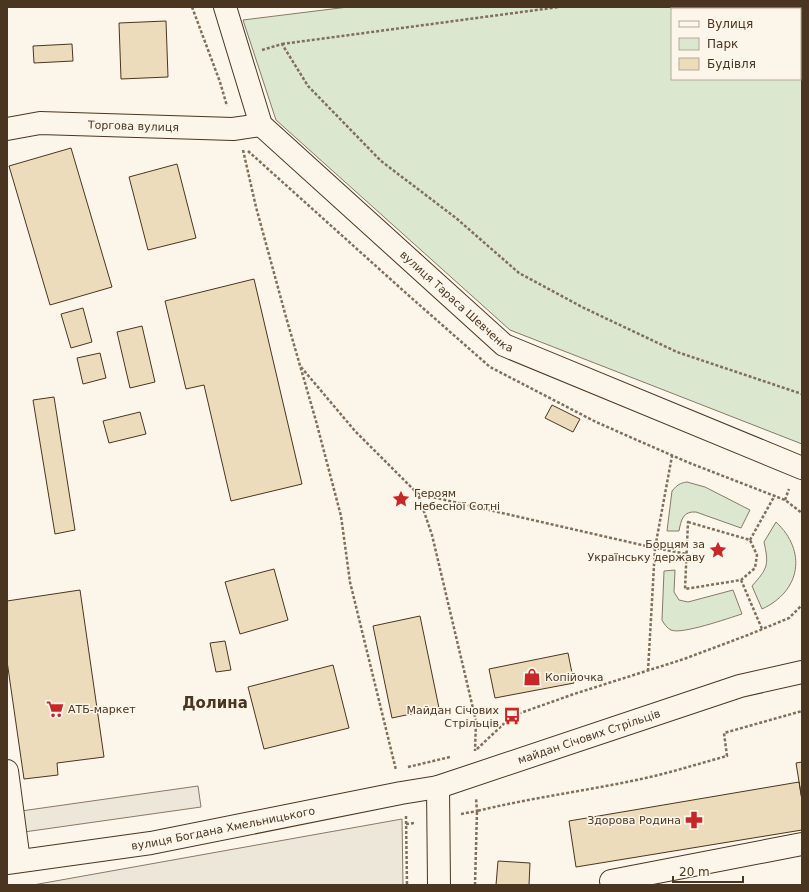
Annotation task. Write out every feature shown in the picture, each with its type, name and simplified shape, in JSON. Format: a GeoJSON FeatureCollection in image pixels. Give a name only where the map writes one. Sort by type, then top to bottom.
{"type":"FeatureCollection","features":[{"type":"Feature","properties":{"kind":"street"},"geometry":{"type":"LineString","coordinates":[[224,7],[261,125]]}},
{"type":"Feature","properties":{"kind":"street","name":"Торгова вулиця"},"geometry":{"type":"LineString","coordinates":[[7,129],[40,123],[234,129],[261,125]]}},
{"type":"Feature","properties":{"kind":"street","name":"вулиця Тараса Шевченка"},"geometry":{"type":"LineString","coordinates":[[261,125],[504,345],[802,468]]}},
{"type":"Feature","properties":{"kind":"street","name":"майдан Січових Стрільців"},"geometry":{"type":"LineString","coordinates":[[438,787],[740,686],[802,659]]}},
{"type":"Feature","properties":{"kind":"street","name":"майдан Січових Стрільців"},"geometry":{"type":"LineString","coordinates":[[740,686],[802,672]]}},
{"type":"Feature","properties":{"kind":"street"},"geometry":{"type":"LineString","coordinates":[[7,771],[13,862]]}},
{"type":"Feature","properties":{"kind":"street"},"geometry":{"type":"LineString","coordinates":[[438,787],[439,885]]}},
{"type":"Feature","properties":{"kind":"street","name":"вулиця Богдана Хмельницького"},"geometry":{"type":"LineString","coordinates":[[13,862],[151,843],[438,787]]}},
{"type":"Feature","properties":{"kind":"street"},"geometry":{"type":"LineString","coordinates":[[611,881],[802,844]]}},
{"type":"Feature","properties":{"kind":"path"},"geometry":{"type":"LineString","coordinates":[[192,7],[220,82],[234,129],[242,145],[258,214],[316,421],[340,516],[350,582],[402,793]]}},
{"type":"Feature","properties":{"kind":"path"},"geometry":{"type":"LineString","coordinates":[[240,57],[282,44],[560,7]]}},
{"type":"Feature","properties":{"kind":"path"},"geometry":{"type":"LineString","coordinates":[[282,44],[308,86],[381,161],[456,218],[519,273],[584,308],[677,352],[802,394]]}},
{"type":"Feature","properties":{"kind":"path"},"geometry":{"type":"LineString","coordinates":[[300,365],[354,431],[418,494],[432,535],[476,721],[474,776],[477,811],[475,885]]}},
{"type":"Feature","properties":{"kind":"path"},"geometry":{"type":"LineString","coordinates":[[648,671],[655,548],[672,456]]}},
{"type":"Feature","properties":{"kind":"path"},"geometry":{"type":"LineString","coordinates":[[789,489],[785,500],[802,513]]}},
{"type":"Feature","properties":{"kind":"path"},"geometry":{"type":"LineString","coordinates":[[418,494],[687,554]]}},
{"type":"Feature","properties":{"kind":"path"},"geometry":{"type":"LineString","coordinates":[[750,540],[775,495]]}},
{"type":"Feature","properties":{"kind":"path"},"geometry":{"type":"LineString","coordinates":[[688,522],[750,540],[757,555],[755,568],[741,580],[685,589],[688,522]]}},
{"type":"Feature","properties":{"kind":"path"},"geometry":{"type":"LineString","coordinates":[[741,580],[762,629]]}},
{"type":"Feature","properties":{"kind":"path"},"geometry":{"type":"LineString","coordinates":[[468,753],[475,751],[512,716],[574,694],[684,659],[789,618],[802,605]]}},
{"type":"Feature","properties":{"kind":"path"},"geometry":{"type":"LineString","coordinates":[[406,824],[438,820],[520,800],[567,793],[650,777],[727,756],[724,733],[802,711]]}},
{"type":"Feature","properties":{"kind":"path"},"geometry":{"type":"LineString","coordinates":[[388,771],[454,756]]}},
{"type":"Feature","properties":{"kind":"green space"},"geometry":{"type":"Polygon","coordinates":[[[348,7],[802,7],[802,444],[510,330],[276,120],[243,20],[348,7]]]}},
{"type":"Feature","properties":{"kind":"green space"},"geometry":{"type":"Polygon","coordinates":[[[687,482],[705,487],[750,510],[741,528],[696,512],[692,512],[683,517],[679,531],[667,531],[672,491],[675,487],[687,482]]]}},
{"type":"Feature","properties":{"kind":"green space"},"geometry":{"type":"Polygon","coordinates":[[[776,522],[786,533],[792,545],[795,558],[795,570],[792,581],[785,592],[775,601],[762,609],[752,586],[766,566],[767,561],[764,542],[776,522]]]}},
{"type":"Feature","properties":{"kind":"green space"},"geometry":{"type":"Polygon","coordinates":[[[675,570],[674,592],[679,600],[688,602],[733,590],[742,614],[694,628],[676,631],[671,630],[662,620],[664,571],[675,570]]]}},
{"type":"Feature","properties":{"kind":"shaded area"},"geometry":{"type":"Polygon","coordinates":[[[198,786],[201,807],[24,832],[21,811],[198,786]]]}},
{"type":"Feature","properties":{"kind":"shaded area"},"geometry":{"type":"Polygon","coordinates":[[[402,819],[403,885],[33,885],[402,819]]]}},
{"type":"Feature","properties":{"kind":"building"},"geometry":{"type":"Polygon","coordinates":[[[166,21],[168,77],[121,79],[119,23],[166,21]]]}},
{"type":"Feature","properties":{"kind":"building"},"geometry":{"type":"Polygon","coordinates":[[[72,44],[73,61],[34,63],[33,46],[72,44]]]}},
{"type":"Feature","properties":{"kind":"building"},"geometry":{"type":"Polygon","coordinates":[[[71,148],[112,287],[50,305],[9,166],[71,148]]]}},
{"type":"Feature","properties":{"kind":"building"},"geometry":{"type":"Polygon","coordinates":[[[177,164],[196,238],[148,250],[129,177],[177,164]]]}},
{"type":"Feature","properties":{"kind":"building"},"geometry":{"type":"Polygon","coordinates":[[[254,279],[302,484],[231,501],[204,385],[186,389],[165,301],[254,279]]]}},
{"type":"Feature","properties":{"kind":"building"},"geometry":{"type":"Polygon","coordinates":[[[83,308],[92,342],[71,348],[61,314],[83,308]]]}},
{"type":"Feature","properties":{"kind":"building"},"geometry":{"type":"Polygon","coordinates":[[[142,326],[155,382],[130,388],[117,332],[142,326]]]}},
{"type":"Feature","properties":{"kind":"building"},"geometry":{"type":"Polygon","coordinates":[[[100,353],[106,378],[83,384],[77,358],[100,353]]]}},
{"type":"Feature","properties":{"kind":"building"},"geometry":{"type":"Polygon","coordinates":[[[54,397],[75,530],[55,534],[33,400],[54,397]]]}},
{"type":"Feature","properties":{"kind":"building"},"geometry":{"type":"Polygon","coordinates":[[[552,405],[580,419],[573,432],[545,418],[552,405]]]}},
{"type":"Feature","properties":{"kind":"building"},"geometry":{"type":"Polygon","coordinates":[[[140,412],[146,434],[109,443],[103,421],[140,412]]]}},
{"type":"Feature","properties":{"kind":"building"},"geometry":{"type":"Polygon","coordinates":[[[274,569],[288,620],[240,634],[225,582],[274,569]]]}},
{"type":"Feature","properties":{"kind":"building","name":"АТБ-маркет"},"geometry":{"type":"Polygon","coordinates":[[[80,590],[104,757],[57,763],[58,775],[24,779],[7,661],[7,601],[80,590]]]}},
{"type":"Feature","properties":{"kind":"building"},"geometry":{"type":"Polygon","coordinates":[[[420,616],[439,708],[392,718],[373,626],[420,616]]]}},
{"type":"Feature","properties":{"kind":"building"},"geometry":{"type":"Polygon","coordinates":[[[225,641],[231,670],[216,672],[210,643],[225,641]]]}},
{"type":"Feature","properties":{"kind":"building"},"geometry":{"type":"Polygon","coordinates":[[[568,653],[574,683],[495,698],[489,669],[568,653]]]}},
{"type":"Feature","properties":{"kind":"building"},"geometry":{"type":"Polygon","coordinates":[[[333,665],[349,728],[264,749],[248,687],[333,665]]]}},
{"type":"Feature","properties":{"kind":"building"},"geometry":{"type":"Polygon","coordinates":[[[802,762],[802,800],[796,763],[802,762]]]}},
{"type":"Feature","properties":{"kind":"building"},"geometry":{"type":"Polygon","coordinates":[[[799,782],[802,800],[802,830],[576,867],[569,821],[799,782]]]}},
{"type":"Feature","properties":{"kind":"building"},"geometry":{"type":"Polygon","coordinates":[[[498,861],[530,863],[529,885],[496,885],[498,861]]]}},
{"type":"Feature","properties":{"kind":"place","name":"Героям Небесної Сотні"},"geometry":{"type":"Point","coordinates":[401,499]}},
{"type":"Feature","properties":{"kind":"place","name":"Борцям за Українську державу"},"geometry":{"type":"Point","coordinates":[718,550]}},
{"type":"Feature","properties":{"kind":"place","name":"Копійочка"},"geometry":{"type":"Point","coordinates":[532,677]}},
{"type":"Feature","properties":{"kind":"place","name":"АТБ-маркет"},"geometry":{"type":"Point","coordinates":[55,709]}},
{"type":"Feature","properties":{"kind":"place","name":"Майдан Січових Стрільців"},"geometry":{"type":"Point","coordinates":[512,716]}},
{"type":"Feature","properties":{"kind":"place","name":"Здорова Родина"},"geometry":{"type":"Point","coordinates":[694,820]}},
{"type":"Feature","properties":{"kind":"district","name":"Долина"},"geometry":{"type":"Point","coordinates":[215,703]}}]}
